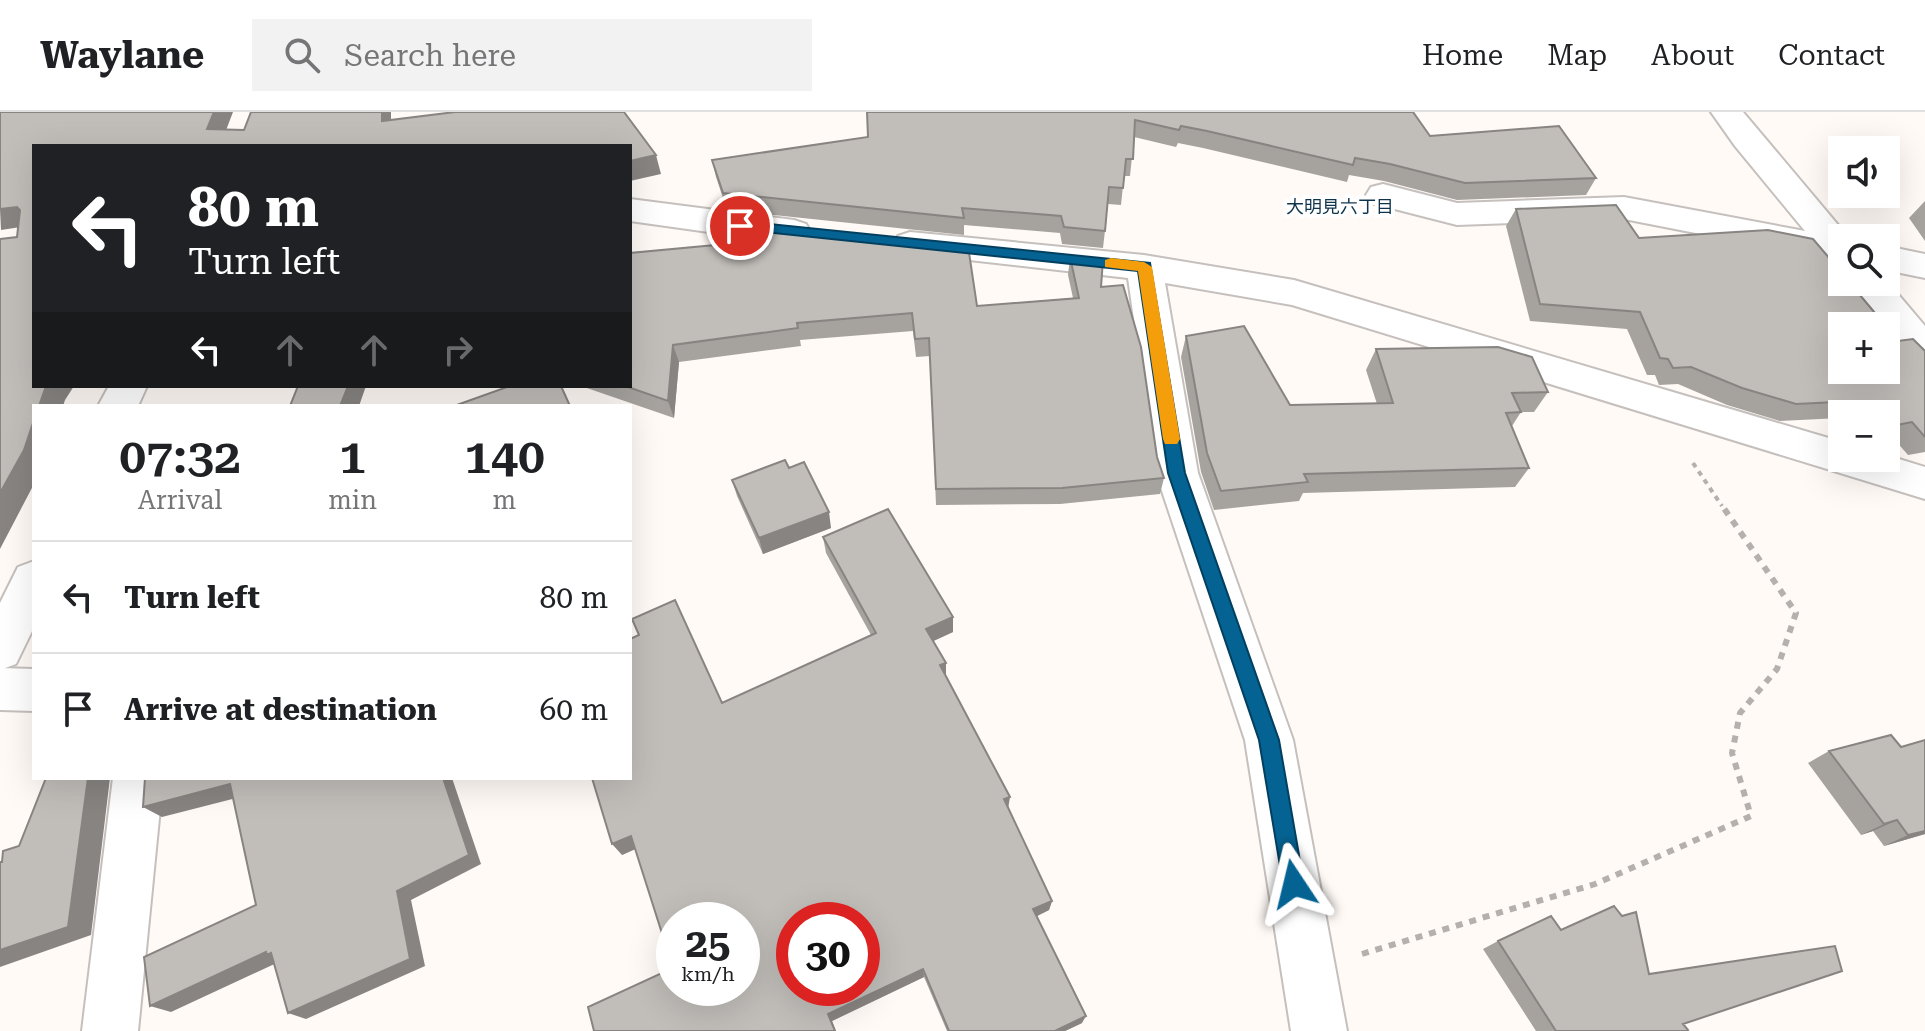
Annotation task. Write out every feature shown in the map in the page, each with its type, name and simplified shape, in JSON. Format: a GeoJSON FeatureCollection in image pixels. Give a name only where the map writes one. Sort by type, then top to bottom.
{"type":"FeatureCollection","features":[{"type":"Feature","properties":{"kind":"street"},"geometry":{"type":"LineString","coordinates":[[1727,112],[1746,139],[1828,235]]}},
{"type":"Feature","properties":{"kind":"street"},"geometry":{"type":"LineString","coordinates":[[1383,195],[1457,214],[1624,208],[1828,247]]}},
{"type":"Feature","properties":{"kind":"street"},"geometry":{"type":"LineString","coordinates":[[632,210],[830,236]]}},
{"type":"Feature","properties":{"kind":"street"},"geometry":{"type":"LineString","coordinates":[[877,241],[1144,267],[1294,293],[1925,483]]}},
{"type":"Feature","properties":{"kind":"street"},"geometry":{"type":"LineString","coordinates":[[1900,261],[1925,266]]}},
{"type":"Feature","properties":{"kind":"street"},"geometry":{"type":"LineString","coordinates":[[1144,267],[1177,473],[1269,740],[1319,1031]]}},
{"type":"Feature","properties":{"kind":"street"},"geometry":{"type":"LineString","coordinates":[[1879,296],[1925,351]]}},
{"type":"Feature","properties":{"kind":"street"},"geometry":{"type":"LineString","coordinates":[[0,650],[32,584]]}},
{"type":"Feature","properties":{"kind":"street"},"geometry":{"type":"LineString","coordinates":[[0,689],[32,690]]}},
{"type":"Feature","properties":{"kind":"street"},"geometry":{"type":"LineString","coordinates":[[110,1031],[138,780]]}},
{"type":"Feature","properties":{"kind":"path"},"geometry":{"type":"LineString","coordinates":[[1308,970],[1595,884],[1751,816],[1732,753],[1740,713],[1777,669],[1796,613],[1649,400]]}},
{"type":"Feature","properties":{"kind":"building"},"geometry":{"type":"Polygon","coordinates":[[[0,112],[214,112],[207,129],[244,130],[251,112],[382,112],[382,121],[455,112],[624,112],[656,155],[632,161],[632,144],[32,144],[32,388],[45,388],[40,404],[32,404],[32,426],[24,450],[0,493],[0,239],[17,237],[20,210],[17,207],[0,209],[0,112]]]}},
{"type":"Feature","properties":{"kind":"building"},"geometry":{"type":"Polygon","coordinates":[[[867,112],[1413,112],[1430,136],[1559,126],[1596,178],[1465,183],[1390,164],[1355,158],[1353,165],[1207,131],[1181,126],[1179,130],[1135,120],[1133,159],[1126,159],[1123,188],[1109,187],[1105,231],[1064,227],[1061,216],[962,208],[964,218],[723,193],[712,160],[868,137],[867,112]]]}},
{"type":"Feature","properties":{"kind":"building"},"geometry":{"type":"Polygon","coordinates":[[[1616,205],[1639,238],[1768,230],[1813,239],[1828,257],[1828,296],[1861,296],[1874,312],[1828,312],[1828,384],[1900,384],[1900,341],[1913,339],[1925,351],[1925,437],[1912,422],[1900,424],[1900,400],[1828,400],[1828,402],[1796,404],[1742,388],[1691,367],[1673,368],[1668,359],[1660,358],[1640,312],[1540,304],[1516,209],[1616,205]]]}},
{"type":"Feature","properties":{"kind":"building"},"geometry":{"type":"Polygon","coordinates":[[[733,221],[968,246],[977,306],[1079,298],[1070,257],[1103,260],[1101,287],[1123,285],[1141,347],[1157,457],[1164,478],[1062,488],[936,489],[929,338],[915,339],[912,313],[797,323],[798,328],[673,345],[668,401],[631,388],[632,253],[740,240],[733,221]]]}},
{"type":"Feature","properties":{"kind":"building"},"geometry":{"type":"Polygon","coordinates":[[[1244,326],[1290,405],[1393,403],[1376,349],[1498,347],[1532,357],[1548,392],[1512,393],[1521,412],[1506,413],[1529,468],[1304,474],[1308,482],[1221,491],[1207,453],[1186,336],[1244,326]]]}},
{"type":"Feature","properties":{"kind":"building"},"geometry":{"type":"Polygon","coordinates":[[[297,388],[347,388],[341,404],[291,404],[297,388]]]}},
{"type":"Feature","properties":{"kind":"building"},"geometry":{"type":"Polygon","coordinates":[[[504,388],[562,388],[569,404],[460,404],[504,388]]]}},
{"type":"Feature","properties":{"kind":"building"},"geometry":{"type":"Polygon","coordinates":[[[785,460],[789,468],[804,462],[829,512],[759,538],[732,480],[785,460]]]}},
{"type":"Feature","properties":{"kind":"building"},"geometry":{"type":"Polygon","coordinates":[[[888,509],[953,617],[926,629],[946,663],[940,665],[1010,797],[1004,799],[1052,901],[1033,909],[1086,1016],[1055,1031],[949,1031],[923,969],[880,989],[880,902],[776,902],[776,1006],[845,1006],[828,1014],[835,1031],[594,1031],[588,1007],[656,976],[656,1006],[760,1006],[760,902],[656,902],[656,915],[631,836],[612,844],[593,780],[632,780],[632,638],[639,635],[632,619],[675,600],[722,703],[876,633],[823,537],[888,509]]]}},
{"type":"Feature","properties":{"kind":"building"},"geometry":{"type":"Polygon","coordinates":[[[1891,735],[1901,747],[1925,740],[1925,831],[1908,835],[1897,820],[1884,824],[1829,751],[1891,735]]]}},
{"type":"Feature","properties":{"kind":"building"},"geometry":{"type":"Polygon","coordinates":[[[45,780],[88,780],[68,927],[0,950],[0,862],[3,851],[19,846],[45,780]]]}},
{"type":"Feature","properties":{"kind":"building"},"geometry":{"type":"Polygon","coordinates":[[[145,780],[444,780],[469,855],[397,891],[410,959],[288,1013],[271,953],[267,955],[266,952],[150,1006],[144,957],[256,905],[230,784],[143,807],[145,780]]]}},
{"type":"Feature","properties":{"kind":"building"},"geometry":{"type":"Polygon","coordinates":[[[1614,906],[1622,916],[1636,912],[1649,974],[1835,946],[1842,971],[1683,1024],[1686,1031],[1556,1031],[1498,941],[1551,916],[1561,930],[1614,906]]]}},
{"type":"Feature","properties":{"kind":"slow traffic"},"geometry":{"type":"LineString","coordinates":[[1111,263],[1144,267],[1171,439]]}},
{"type":"Feature","properties":{"kind":"district","name":"大明見六丁目"},"geometry":{"type":"Point","coordinates":[1340,207]}},
{"type":"Feature","properties":{"kind":"route"},"geometry":{"type":"LineString","coordinates":[[740,226],[1144,267],[1177,473],[1269,740],[1294,884]]}}]}
